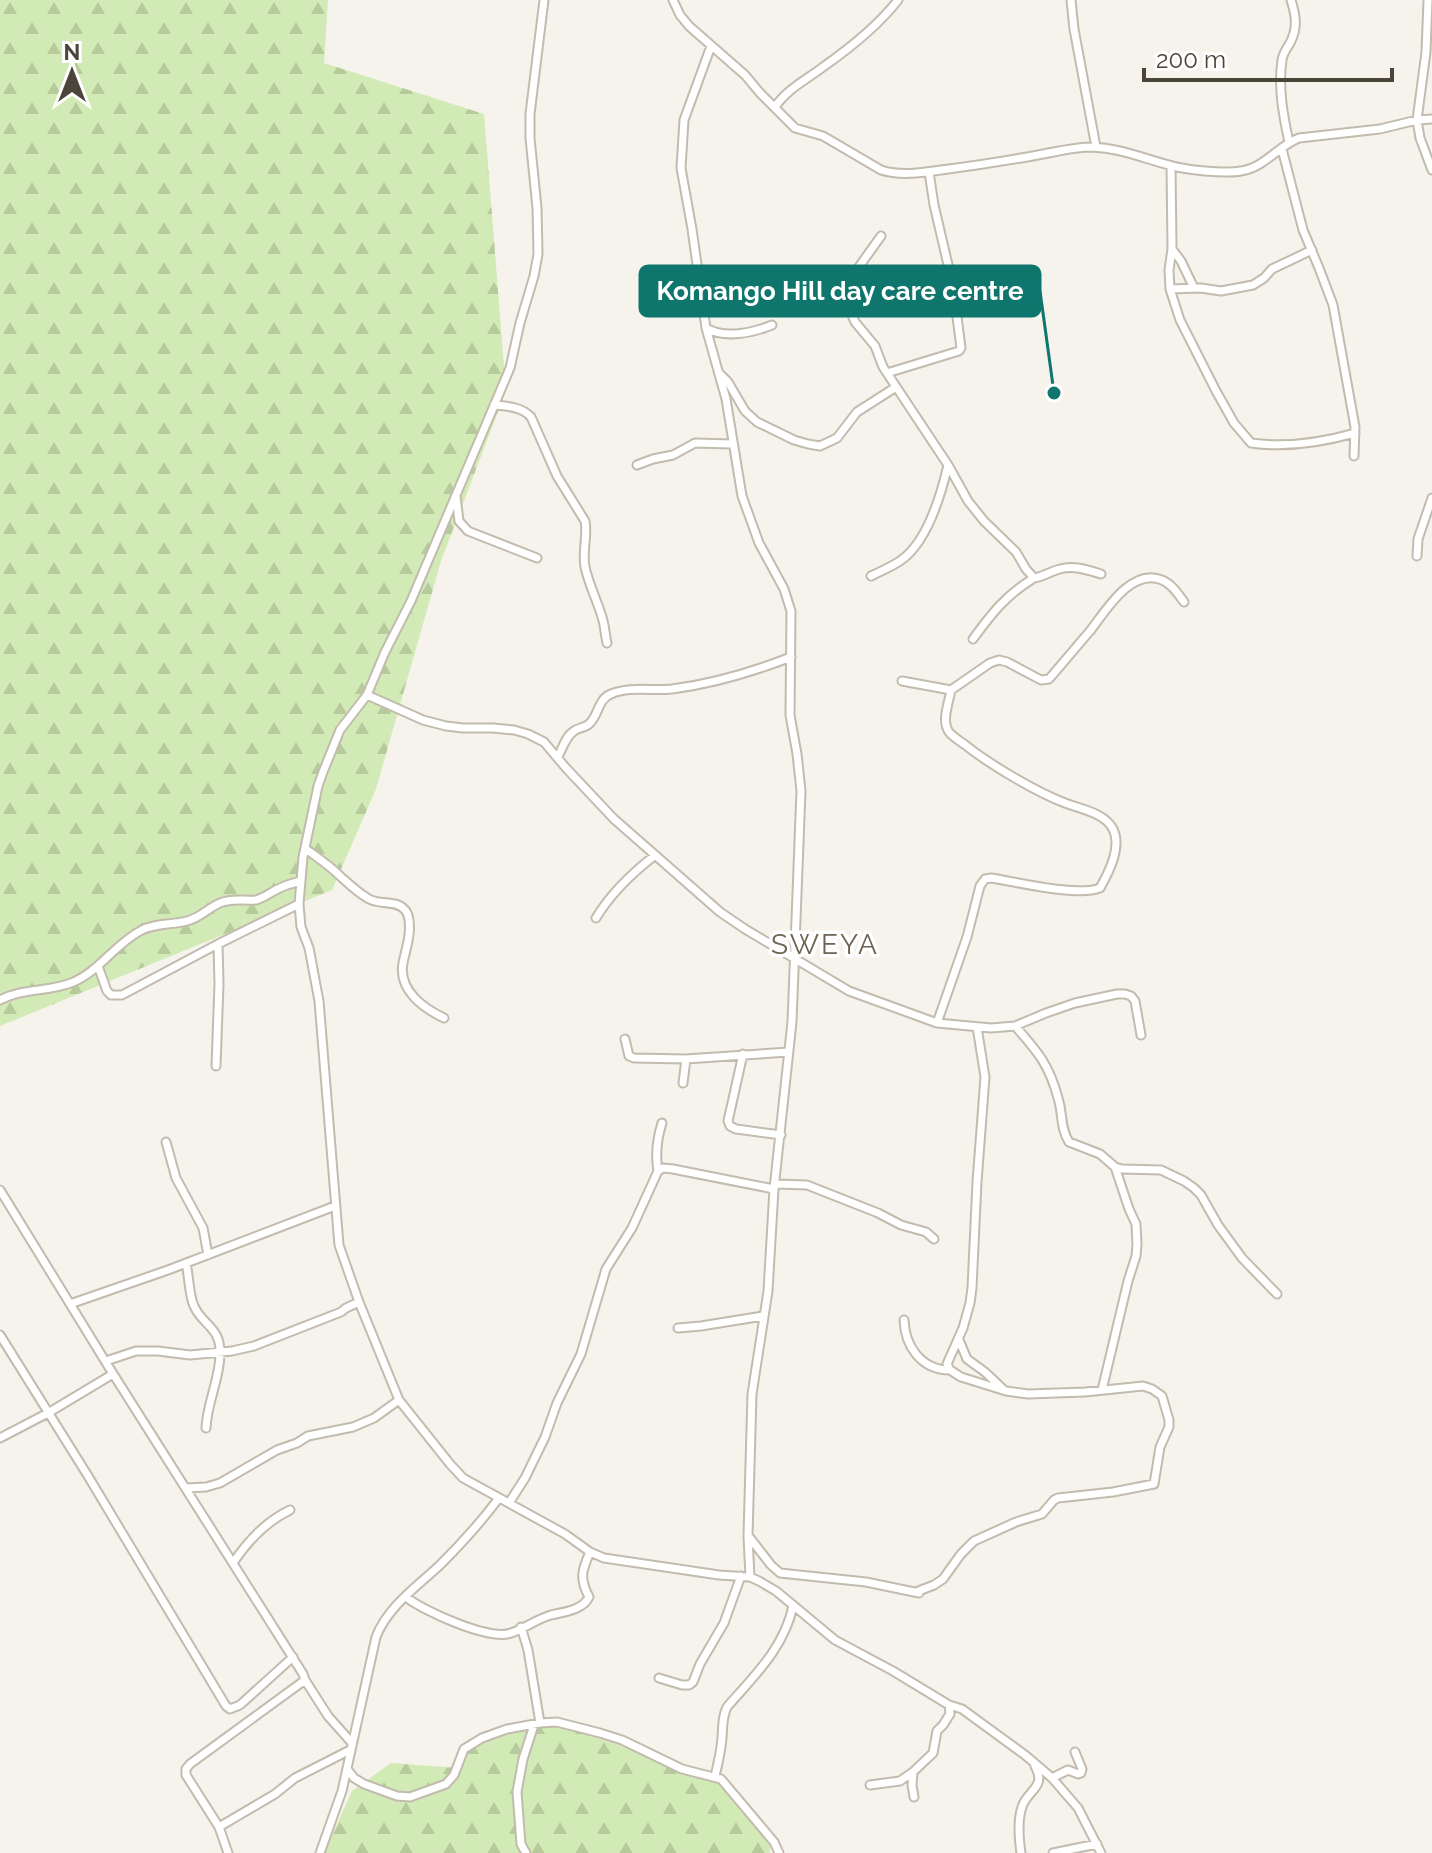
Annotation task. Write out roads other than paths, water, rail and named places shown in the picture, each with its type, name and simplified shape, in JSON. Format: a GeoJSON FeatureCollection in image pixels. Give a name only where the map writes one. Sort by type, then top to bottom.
{"type":"FeatureCollection","features":[{"type":"Feature","properties":{"kind":"street"},"geometry":{"type":"LineString","coordinates":[[544,0],[530,114],[538,254],[510,368],[411,601],[367,695],[340,730],[318,786],[303,857],[299,904],[301,927],[309,948],[319,1001],[339,1245],[399,1400],[463,1478],[604,1558],[750,1577],[776,1591],[835,1640],[949,1705],[962,1709],[1032,1761],[1052,1778],[1078,1808],[1101,1853]]}},
{"type":"Feature","properties":{"kind":"street"},"geometry":{"type":"LineString","coordinates":[[673,0],[689,26],[745,75],[795,128],[823,136],[881,170],[900,174],[1082,147],[1112,148],[1171,166],[1240,172],[1254,168],[1289,142],[1311,136],[1380,129],[1432,119]]}},
{"type":"Feature","properties":{"kind":"street"},"geometry":{"type":"LineString","coordinates":[[775,107],[784,94],[845,51],[898,0]]}},
{"type":"Feature","properties":{"kind":"street"},"geometry":{"type":"LineString","coordinates":[[1071,0],[1096,147]]}},
{"type":"Feature","properties":{"kind":"street"},"geometry":{"type":"LineString","coordinates":[[1289,142],[1282,111],[1282,63],[1296,29],[1291,0]]}},
{"type":"Feature","properties":{"kind":"street"},"geometry":{"type":"LineString","coordinates":[[1428,0],[1427,44],[1417,120],[1432,170]]}},
{"type":"Feature","properties":{"kind":"street"},"geometry":{"type":"LineString","coordinates":[[711,46],[684,120],[681,168],[706,328],[719,372],[742,496],[750,522],[784,589],[791,611],[788,694],[801,791],[792,1022],[768,1291],[752,1394],[748,1536],[750,1577]]}},
{"type":"Feature","properties":{"kind":"street"},"geometry":{"type":"LineString","coordinates":[[1282,149],[1303,230],[1333,305],[1355,433],[1354,456]]}},
{"type":"Feature","properties":{"kind":"street"},"geometry":{"type":"LineString","coordinates":[[1171,166],[1170,289],[1180,320],[1234,423],[1251,443],[1270,446],[1301,445],[1355,433]]}},
{"type":"Feature","properties":{"kind":"street"},"geometry":{"type":"LineString","coordinates":[[887,373],[961,348],[953,286],[929,172]]}},
{"type":"Feature","properties":{"kind":"street"},"geometry":{"type":"LineString","coordinates":[[881,236],[851,282],[848,306],[855,322],[875,346],[878,358],[968,501],[1016,552],[1034,578]]}},
{"type":"Feature","properties":{"kind":"street"},"geometry":{"type":"LineString","coordinates":[[1172,249],[1194,288]]}},
{"type":"Feature","properties":{"kind":"street"},"geometry":{"type":"LineString","coordinates":[[1170,289],[1221,291],[1253,285],[1272,269],[1312,250]]}},
{"type":"Feature","properties":{"kind":"street"},"geometry":{"type":"LineString","coordinates":[[706,328],[713,332],[747,333],[772,325]]}},
{"type":"Feature","properties":{"kind":"street"},"geometry":{"type":"LineString","coordinates":[[719,372],[745,411],[757,422],[794,440],[820,446],[837,438],[857,412],[896,387]]}},
{"type":"Feature","properties":{"kind":"street"},"geometry":{"type":"LineString","coordinates":[[494,405],[520,409],[531,417],[557,476],[585,521],[585,563],[607,643]]}},
{"type":"Feature","properties":{"kind":"street"},"geometry":{"type":"LineString","coordinates":[[637,465],[673,455],[695,443],[732,444]]}},
{"type":"Feature","properties":{"kind":"street"},"geometry":{"type":"LineString","coordinates":[[871,576],[900,561],[923,533],[935,510],[948,465]]}},
{"type":"Feature","properties":{"kind":"street"},"geometry":{"type":"LineString","coordinates":[[456,494],[459,521],[468,531],[537,558]]}},
{"type":"Feature","properties":{"kind":"street"},"geometry":{"type":"LineString","coordinates":[[1417,556],[1418,539],[1432,498]]}},
{"type":"Feature","properties":{"kind":"street"},"geometry":{"type":"LineString","coordinates":[[973,639],[1015,590],[1034,578],[1062,568],[1079,568],[1101,574]]}},
{"type":"Feature","properties":{"kind":"street"},"geometry":{"type":"LineString","coordinates":[[937,1023],[967,937],[980,886],[985,879],[1093,891],[1100,888],[1108,872],[1116,842],[1115,832],[1109,823],[1094,813],[1045,794],[975,753],[949,732],[946,717],[951,690],[999,660],[1041,680],[1049,679],[1108,605],[1140,579],[1162,580],[1184,602]]}},
{"type":"Feature","properties":{"kind":"street"},"geometry":{"type":"LineString","coordinates":[[558,757],[567,738],[593,721],[608,695],[621,691],[693,685],[756,670],[791,657]]}},
{"type":"Feature","properties":{"kind":"street"},"geometry":{"type":"LineString","coordinates":[[902,681],[951,690]]}},
{"type":"Feature","properties":{"kind":"street"},"geometry":{"type":"LineString","coordinates":[[367,695],[423,720],[446,726],[493,728],[528,734],[544,742],[614,819],[720,912],[849,991],[937,1023],[977,1027],[1015,1026],[1075,1003],[1125,994],[1135,1001],[1141,1035]]}},
{"type":"Feature","properties":{"kind":"street"},"geometry":{"type":"LineString","coordinates":[[306,849],[369,899],[404,908],[410,927],[403,965],[407,987],[420,1003],[444,1018]]}},
{"type":"Feature","properties":{"kind":"street"},"geometry":{"type":"LineString","coordinates":[[596,918],[630,875],[654,856]]}},
{"type":"Feature","properties":{"kind":"street"},"geometry":{"type":"LineString","coordinates":[[0,1000],[22,991],[54,988],[84,977],[117,948],[149,927],[187,921],[228,900],[259,899],[301,881]]}},
{"type":"Feature","properties":{"kind":"street"},"geometry":{"type":"LineString","coordinates":[[98,966],[107,991],[111,995],[122,995],[299,904]]}},
{"type":"Feature","properties":{"kind":"street"},"geometry":{"type":"LineString","coordinates":[[216,1066],[218,944]]}},
{"type":"Feature","properties":{"kind":"street"},"geometry":{"type":"LineString","coordinates":[[1015,1026],[1035,1046],[1046,1063],[1060,1102],[1063,1130],[1069,1142],[1100,1154],[1115,1167],[1161,1170],[1194,1188],[1242,1258],[1277,1294]]}},
{"type":"Feature","properties":{"kind":"street"},"geometry":{"type":"LineString","coordinates":[[748,1536],[780,1573],[866,1582],[920,1593],[943,1579],[974,1541],[1042,1514],[1058,1498],[1154,1484],[1160,1447],[1169,1420],[1162,1396],[1152,1389],[1143,1386],[1045,1395],[1006,1391],[961,1377],[947,1364],[959,1340],[972,1288],[985,1096],[977,1027]]}},
{"type":"Feature","properties":{"kind":"street"},"geometry":{"type":"LineString","coordinates":[[625,1039],[629,1056],[634,1058],[686,1059],[789,1052]]}},
{"type":"Feature","properties":{"kind":"street"},"geometry":{"type":"LineString","coordinates":[[743,1054],[728,1115],[730,1126],[781,1135]]}},
{"type":"Feature","properties":{"kind":"street"},"geometry":{"type":"LineString","coordinates":[[683,1083],[686,1059]]}},
{"type":"Feature","properties":{"kind":"street"},"geometry":{"type":"LineString","coordinates":[[509,1503],[540,1449],[557,1403],[576,1367],[606,1269],[632,1228],[658,1171],[656,1158],[662,1123]]}},
{"type":"Feature","properties":{"kind":"street"},"geometry":{"type":"LineString","coordinates":[[166,1142],[176,1178],[203,1228],[208,1255]]}},
{"type":"Feature","properties":{"kind":"street"},"geometry":{"type":"LineString","coordinates":[[1102,1390],[1137,1244],[1136,1224],[1115,1167]]}},
{"type":"Feature","properties":{"kind":"street"},"geometry":{"type":"LineString","coordinates":[[658,1171],[673,1169],[775,1186],[807,1185],[901,1225],[926,1232],[934,1239]]}},
{"type":"Feature","properties":{"kind":"street"},"geometry":{"type":"LineString","coordinates":[[0,1190],[305,1680],[351,1747]]}},
{"type":"Feature","properties":{"kind":"street"},"geometry":{"type":"LineString","coordinates":[[70,1304],[335,1206]]}},
{"type":"Feature","properties":{"kind":"street"},"geometry":{"type":"LineString","coordinates":[[186,1263],[194,1307],[217,1336],[220,1353],[207,1409],[206,1428]]}},
{"type":"Feature","properties":{"kind":"street"},"geometry":{"type":"LineString","coordinates":[[106,1361],[136,1351],[190,1355],[254,1346],[359,1302]]}},
{"type":"Feature","properties":{"kind":"street"},"geometry":{"type":"LineString","coordinates":[[678,1328],[763,1316]]}},
{"type":"Feature","properties":{"kind":"street"},"geometry":{"type":"LineString","coordinates":[[904,1320],[905,1334],[919,1356],[929,1366],[950,1370]]}},
{"type":"Feature","properties":{"kind":"street"},"geometry":{"type":"LineString","coordinates":[[0,1335],[226,1706],[230,1709],[240,1705],[293,1657]]}},
{"type":"Feature","properties":{"kind":"street"},"geometry":{"type":"LineString","coordinates":[[959,1340],[967,1359],[1006,1391]]}},
{"type":"Feature","properties":{"kind":"street"},"geometry":{"type":"LineString","coordinates":[[0,1438],[113,1374]]}},
{"type":"Feature","properties":{"kind":"street"},"geometry":{"type":"LineString","coordinates":[[186,1488],[220,1483],[277,1450],[308,1436],[353,1427],[374,1418],[399,1400]]}},
{"type":"Feature","properties":{"kind":"street"},"geometry":{"type":"LineString","coordinates":[[320,1853],[342,1791],[381,1624],[455,1550],[499,1498]]}},
{"type":"Feature","properties":{"kind":"street"},"geometry":{"type":"LineString","coordinates":[[233,1563],[244,1547],[278,1516],[290,1510]]}},
{"type":"Feature","properties":{"kind":"street"},"geometry":{"type":"LineString","coordinates":[[406,1597],[433,1613],[493,1634],[511,1634],[521,1627],[578,1608],[587,1602],[589,1597],[582,1575],[590,1552]]}},
{"type":"Feature","properties":{"kind":"street"},"geometry":{"type":"LineString","coordinates":[[776,1591],[780,1573]]}},
{"type":"Feature","properties":{"kind":"street"},"geometry":{"type":"LineString","coordinates":[[659,1678],[682,1685],[693,1682],[724,1623],[741,1576]]}},
{"type":"Feature","properties":{"kind":"street"},"geometry":{"type":"LineString","coordinates":[[715,1776],[723,1715],[783,1638],[793,1606]]}},
{"type":"Feature","properties":{"kind":"street"},"geometry":{"type":"LineString","coordinates":[[521,1627],[528,1650],[537,1724],[523,1759],[517,1792],[521,1844],[526,1853]]}},
{"type":"Feature","properties":{"kind":"street"},"geometry":{"type":"LineString","coordinates":[[228,1853],[219,1827],[186,1775],[186,1769],[305,1680]]}},
{"type":"Feature","properties":{"kind":"street"},"geometry":{"type":"LineString","coordinates":[[870,1785],[900,1781],[933,1753],[937,1731],[950,1714],[949,1705]]}},
{"type":"Feature","properties":{"kind":"street"},"geometry":{"type":"LineString","coordinates":[[347,1769],[364,1784],[397,1796],[410,1797],[446,1784],[454,1775],[464,1749],[474,1742],[507,1729],[557,1722],[622,1740],[682,1769],[721,1779],[774,1842],[779,1853]]}},
{"type":"Feature","properties":{"kind":"street"},"geometry":{"type":"LineString","coordinates":[[219,1827],[275,1794],[295,1778],[351,1747]]}},
{"type":"Feature","properties":{"kind":"street"},"geometry":{"type":"LineString","coordinates":[[1052,1778],[1068,1770],[1081,1773],[1075,1752]]}},
{"type":"Feature","properties":{"kind":"street"},"geometry":{"type":"LineString","coordinates":[[1021,1853],[1022,1805],[1035,1790],[1039,1777],[1032,1761]]}},
{"type":"Feature","properties":{"kind":"street"},"geometry":{"type":"LineString","coordinates":[[913,1772],[914,1797]]}},
{"type":"Feature","properties":{"kind":"street"},"geometry":{"type":"LineString","coordinates":[[1053,1853],[1097,1844]]}},
{"type":"Feature","properties":{"kind":"place","name":"Komango Hill day care centre"},"geometry":{"type":"Point","coordinates":[1054,393]}},
{"type":"Feature","properties":{"kind":"district","name":"SWEYA"},"geometry":{"type":"Point","coordinates":[825,944]}}]}
